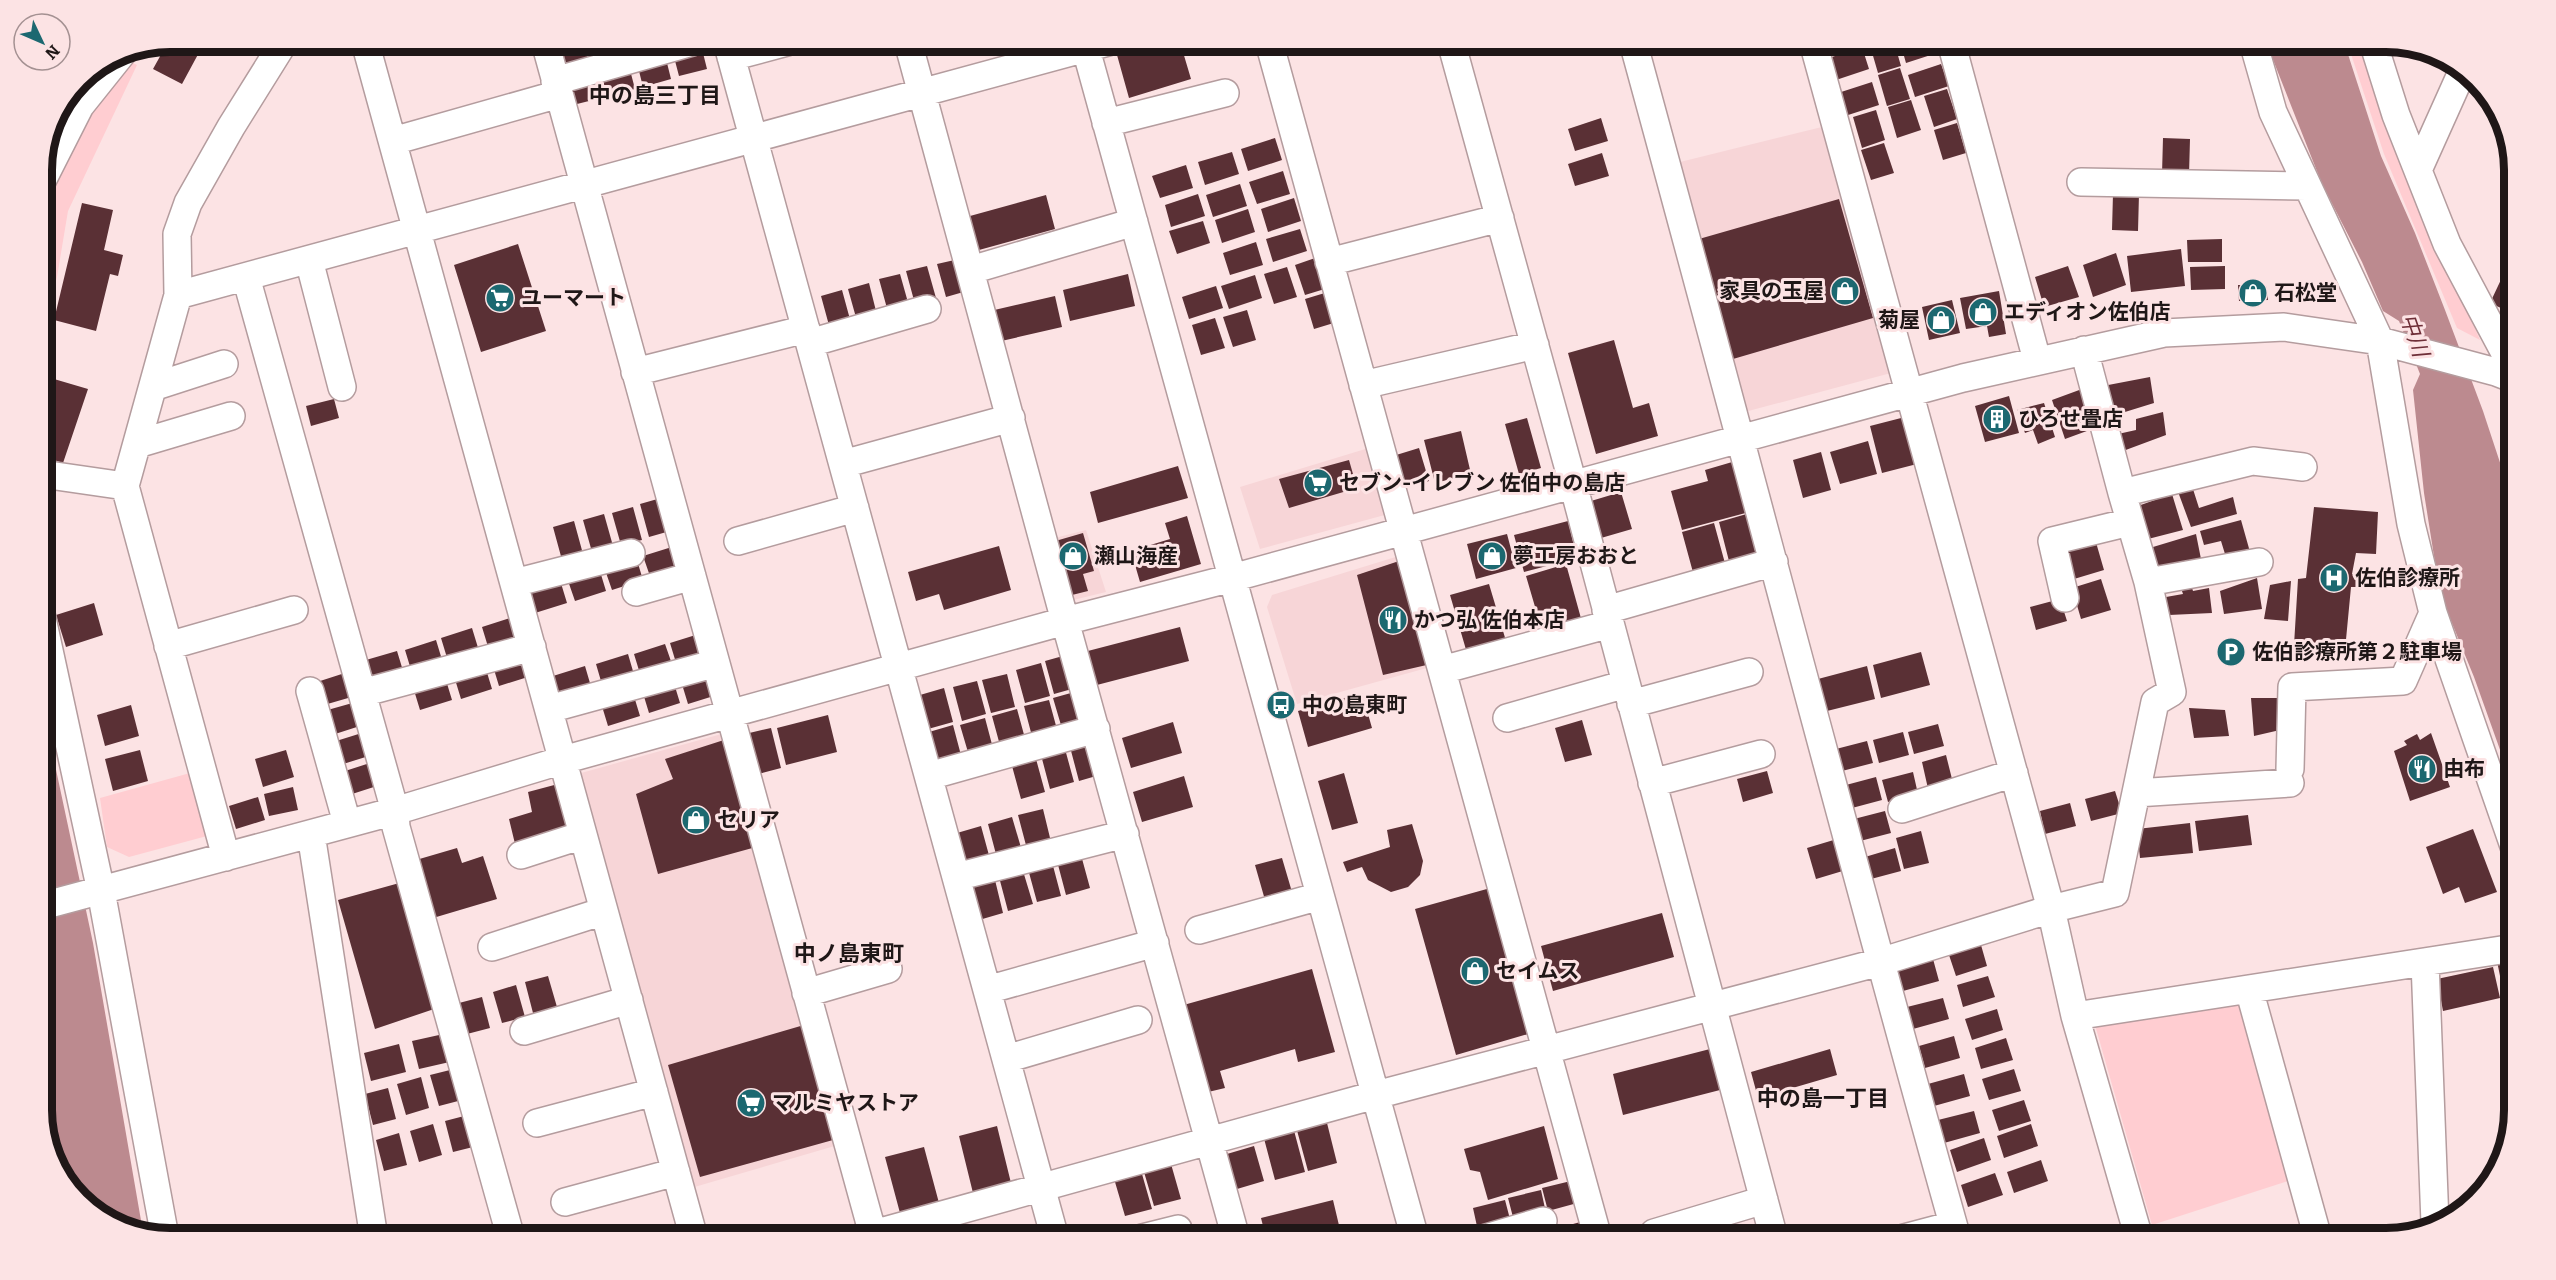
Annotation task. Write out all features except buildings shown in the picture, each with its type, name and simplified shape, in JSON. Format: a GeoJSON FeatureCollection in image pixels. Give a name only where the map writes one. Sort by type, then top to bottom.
{"type":"FeatureCollection","features":[{"type":"Feature","properties":{"kind":"street"},"geometry":{"type":"LineString","coordinates":[[225,857],[125,486],[178,295],[177,234],[188,203],[231,127],[278,52]]}},
{"type":"Feature","properties":{"kind":"street"},"geometry":{"type":"LineString","coordinates":[[368,52],[691,1228]]}},
{"type":"Feature","properties":{"kind":"street"},"geometry":{"type":"LineString","coordinates":[[548,52],[806,993],[867,1228]]}},
{"type":"Feature","properties":{"kind":"street"},"geometry":{"type":"LineString","coordinates":[[393,141],[662,52]]}},
{"type":"Feature","properties":{"kind":"street"},"geometry":{"type":"LineString","coordinates":[[730,52],[1053,1228]]}},
{"type":"Feature","properties":{"kind":"street"},"geometry":{"type":"LineString","coordinates":[[911,52],[1233,1228]]}},
{"type":"Feature","properties":{"kind":"street"},"geometry":{"type":"LineString","coordinates":[[178,295],[922,93],[1064,52]]}},
{"type":"Feature","properties":{"kind":"street"},"geometry":{"type":"LineString","coordinates":[[1093,52],[1106,123],[1411,1228]]}},
{"type":"Feature","properties":{"kind":"street"},"geometry":{"type":"LineString","coordinates":[[1272,52],[1595,1228]]}},
{"type":"Feature","properties":{"kind":"street"},"geometry":{"type":"LineString","coordinates":[[1454,52],[1573,484],[1771,1228]]}},
{"type":"Feature","properties":{"kind":"street"},"geometry":{"type":"LineString","coordinates":[[1636,52],[1742,438],[1880,963],[1954,1228]]}},
{"type":"Feature","properties":{"kind":"street"},"geometry":{"type":"LineString","coordinates":[[1816,52],[2052,909],[2074,1016],[2136,1228]]}},
{"type":"Feature","properties":{"kind":"street"},"geometry":{"type":"LineString","coordinates":[[1954,52],[2037,360]]}},
{"type":"Feature","properties":{"kind":"street"},"geometry":{"type":"LineString","coordinates":[[2256,52],[2273,112],[2307,186],[2387,343],[2411,524],[2433,613],[2504,816]]}},
{"type":"Feature","properties":{"kind":"street"},"geometry":{"type":"LineString","coordinates":[[2376,52],[2396,115],[2447,244],[2503,364]]}},
{"type":"Feature","properties":{"kind":"street"},"geometry":{"type":"LineString","coordinates":[[53,158],[80,106],[110,69]]}},
{"type":"Feature","properties":{"kind":"street"},"geometry":{"type":"LineString","coordinates":[[2418,170],[2459,79]]}},
{"type":"Feature","properties":{"kind":"street"},"geometry":{"type":"LineString","coordinates":[[1106,123],[1225,93]]}},
{"type":"Feature","properties":{"kind":"street"},"geometry":{"type":"LineString","coordinates":[[2081,182],[2307,186]]}},
{"type":"Feature","properties":{"kind":"street"},"geometry":{"type":"LineString","coordinates":[[1329,262],[1500,218]]}},
{"type":"Feature","properties":{"kind":"street"},"geometry":{"type":"LineString","coordinates":[[971,270],[1134,222]]}},
{"type":"Feature","properties":{"kind":"street"},"geometry":{"type":"LineString","coordinates":[[309,260],[342,387]]}},
{"type":"Feature","properties":{"kind":"street"},"geometry":{"type":"LineString","coordinates":[[246,277],[395,811],[396,828],[509,1228]]}},
{"type":"Feature","properties":{"kind":"street"},"geometry":{"type":"LineString","coordinates":[[635,372],[927,309]]}},
{"type":"Feature","properties":{"kind":"street"},"geometry":{"type":"LineString","coordinates":[[53,903],[395,811],[563,760],[899,669],[1065,621],[1232,578],[1909,392],[2037,360],[2164,333],[2284,327],[2387,343],[2503,373]]}},
{"type":"Feature","properties":{"kind":"street"},"geometry":{"type":"LineString","coordinates":[[1363,385],[1534,345]]}},
{"type":"Feature","properties":{"kind":"street"},"geometry":{"type":"LineString","coordinates":[[900,1228],[1375,1095],[1880,963],[2052,909],[2115,893],[2155,702],[2172,692],[2148,582],[2085,350]]}},
{"type":"Feature","properties":{"kind":"street"},"geometry":{"type":"LineString","coordinates":[[153,387],[224,364]]}},
{"type":"Feature","properties":{"kind":"street"},"geometry":{"type":"LineString","coordinates":[[137,444],[231,416]]}},
{"type":"Feature","properties":{"kind":"street"},"geometry":{"type":"LineString","coordinates":[[843,464],[1011,418]]}},
{"type":"Feature","properties":{"kind":"street"},"geometry":{"type":"LineString","coordinates":[[2122,493],[2253,461],[2303,467]]}},
{"type":"Feature","properties":{"kind":"street"},"geometry":{"type":"LineString","coordinates":[[53,476],[125,486]]}},
{"type":"Feature","properties":{"kind":"street"},"geometry":{"type":"LineString","coordinates":[[738,541],[855,508]]}},
{"type":"Feature","properties":{"kind":"street"},"geometry":{"type":"LineString","coordinates":[[2065,598],[2052,541],[2130,522]]}},
{"type":"Feature","properties":{"kind":"street"},"geometry":{"type":"LineString","coordinates":[[514,583],[631,553]]}},
{"type":"Feature","properties":{"kind":"street"},"geometry":{"type":"LineString","coordinates":[[1442,670],[1774,562]]}},
{"type":"Feature","properties":{"kind":"street"},"geometry":{"type":"LineString","coordinates":[[2148,582],[2259,562]]}},
{"type":"Feature","properties":{"kind":"street"},"geometry":{"type":"LineString","coordinates":[[636,592],[692,576]]}},
{"type":"Feature","properties":{"kind":"street"},"geometry":{"type":"LineString","coordinates":[[168,646],[294,610]]}},
{"type":"Feature","properties":{"kind":"street"},"geometry":{"type":"LineString","coordinates":[[2136,793],[2290,776],[2292,687],[2403,681],[2433,613]]}},
{"type":"Feature","properties":{"kind":"street"},"geometry":{"type":"LineString","coordinates":[[362,693],[532,647]]}},
{"type":"Feature","properties":{"kind":"street"},"geometry":{"type":"LineString","coordinates":[[549,709],[702,667]]}},
{"type":"Feature","properties":{"kind":"street"},"geometry":{"type":"LineString","coordinates":[[1507,718],[1749,672]]}},
{"type":"Feature","properties":{"kind":"street"},"geometry":{"type":"LineString","coordinates":[[53,676],[94,893],[163,1227]]}},
{"type":"Feature","properties":{"kind":"street"},"geometry":{"type":"LineString","coordinates":[[310,691],[347,823]]}},
{"type":"Feature","properties":{"kind":"street"},"geometry":{"type":"LineString","coordinates":[[929,776],[1096,729]]}},
{"type":"Feature","properties":{"kind":"street"},"geometry":{"type":"LineString","coordinates":[[1652,783],[1761,754]]}},
{"type":"Feature","properties":{"kind":"street"},"geometry":{"type":"LineString","coordinates":[[1902,809],[2014,773]]}},
{"type":"Feature","properties":{"kind":"street"},"geometry":{"type":"LineString","coordinates":[[310,834],[372,1228]]}},
{"type":"Feature","properties":{"kind":"street"},"geometry":{"type":"LineString","coordinates":[[956,877],[1125,834]]}},
{"type":"Feature","properties":{"kind":"street"},"geometry":{"type":"LineString","coordinates":[[521,855],[583,835]]}},
{"type":"Feature","properties":{"kind":"street"},"geometry":{"type":"LineString","coordinates":[[1199,930],[1320,896]]}},
{"type":"Feature","properties":{"kind":"street"},"geometry":{"type":"LineString","coordinates":[[492,946],[604,911]]}},
{"type":"Feature","properties":{"kind":"street"},"geometry":{"type":"LineString","coordinates":[[987,990],[1155,943]]}},
{"type":"Feature","properties":{"kind":"street"},"geometry":{"type":"LineString","coordinates":[[2074,1016],[2504,950]]}},
{"type":"Feature","properties":{"kind":"street"},"geometry":{"type":"LineString","coordinates":[[2425,962],[2435,1217]]}},
{"type":"Feature","properties":{"kind":"street"},"geometry":{"type":"LineString","coordinates":[[806,993],[888,969]]}},
{"type":"Feature","properties":{"kind":"street"},"geometry":{"type":"LineString","coordinates":[[2249,989],[2315,1228]]}},
{"type":"Feature","properties":{"kind":"street"},"geometry":{"type":"LineString","coordinates":[[524,1031],[628,1000]]}},
{"type":"Feature","properties":{"kind":"street"},"geometry":{"type":"LineString","coordinates":[[1006,1059],[1138,1020]]}},
{"type":"Feature","properties":{"kind":"street"},"geometry":{"type":"LineString","coordinates":[[537,1123],[654,1092]]}},
{"type":"Feature","properties":{"kind":"street"},"geometry":{"type":"LineString","coordinates":[[565,1202],[676,1172]]}},
{"type":"Feature","properties":{"kind":"street"},"geometry":{"type":"LineString","coordinates":[[1671,1228],[1764,1200]]}},
{"type":"Feature","properties":{"kind":"street"},"geometry":{"type":"LineString","coordinates":[[1520,1228],[1543,1221]]}},
{"type":"Feature","properties":{"kind":"shaded area"},"geometry":{"type":"Polygon","coordinates":[[[2350,52],[2363,52],[2391,131],[2480,340],[2457,328],[2384,154],[2350,52]]]}},
{"type":"Feature","properties":{"kind":"shaded area"},"geometry":{"type":"Polygon","coordinates":[[[131,62],[137,65],[68,211],[53,291],[53,188],[91,111],[131,62]]]}},
{"type":"Feature","properties":{"kind":"shaded area"},"geometry":{"type":"Polygon","coordinates":[[[1826,126],[1891,373],[1741,413],[1672,164],[1826,126]]]}},
{"type":"Feature","properties":{"kind":"shaded area"},"geometry":{"type":"Polygon","coordinates":[[[1372,447],[1392,513],[1260,549],[1240,487],[1372,447]]]}},
{"type":"Feature","properties":{"kind":"shaded area","name":"瀬山海産"},"geometry":{"type":"Polygon","coordinates":[[[1086,530],[1106,592],[1069,601],[1051,539],[1086,530]]]}},
{"type":"Feature","properties":{"kind":"shaded area"},"geometry":{"type":"Polygon","coordinates":[[[1402,555],[1434,666],[1297,704],[1267,607],[1272,595],[1402,555]]]}},
{"type":"Feature","properties":{"kind":"shaded area"},"geometry":{"type":"Polygon","coordinates":[[[725,733],[838,1145],[691,1188],[574,775],[725,733]]]}},
{"type":"Feature","properties":{"kind":"shaded area"},"geometry":{"type":"Polygon","coordinates":[[[190,773],[207,836],[129,857],[107,847],[100,798],[190,773]]]}},
{"type":"Feature","properties":{"kind":"shaded area"},"geometry":{"type":"Polygon","coordinates":[[[2245,995],[2294,1179],[2152,1225],[2095,1025],[2245,995]]]}},
{"type":"Feature","properties":{"kind":"water","name":"中川"},"geometry":{"type":"Polygon","coordinates":[[[2270,52],[2347,52],[2381,156],[2415,233],[2483,411],[2503,473],[2504,760],[2474,677],[2440,594],[2424,493],[2413,390],[2420,374],[2399,321],[2383,311],[2362,262],[2322,184],[2270,52]]]}},
{"type":"Feature","properties":{"kind":"water"},"geometry":{"type":"Polygon","coordinates":[[[53,756],[93,943],[141,1223],[125,1219],[105,1208],[82,1187],[65,1162],[55,1133],[53,1118],[53,756]]]}},
{"type":"Feature","properties":{"kind":"place","name":"家具の玉屋"},"geometry":{"type":"Point","coordinates":[1845,291]}},
{"type":"Feature","properties":{"kind":"place","name":"石松堂"},"geometry":{"type":"Point","coordinates":[2253,293]}},
{"type":"Feature","properties":{"kind":"place","name":"ユーマート"},"geometry":{"type":"Point","coordinates":[500,298]}},
{"type":"Feature","properties":{"kind":"place","name":"エディオン佐伯店"},"geometry":{"type":"Point","coordinates":[1983,312]}},
{"type":"Feature","properties":{"kind":"place","name":"菊屋"},"geometry":{"type":"Point","coordinates":[1941,320]}},
{"type":"Feature","properties":{"kind":"place","name":"ひろせ畳店"},"geometry":{"type":"Point","coordinates":[1997,419]}},
{"type":"Feature","properties":{"kind":"place","name":"セブン-イレブン 佐伯中の島店"},"geometry":{"type":"Point","coordinates":[1318,483]}},
{"type":"Feature","properties":{"kind":"place","name":"瀬山海産"},"geometry":{"type":"Point","coordinates":[1073,556]}},
{"type":"Feature","properties":{"kind":"place","name":"夢工房おおと"},"geometry":{"type":"Point","coordinates":[1492,556]}},
{"type":"Feature","properties":{"kind":"place","name":"佐伯診療所"},"geometry":{"type":"Point","coordinates":[2334,578]}},
{"type":"Feature","properties":{"kind":"place","name":"かつ弘 佐伯本店"},"geometry":{"type":"Point","coordinates":[1393,620]}},
{"type":"Feature","properties":{"kind":"place","name":"佐伯診療所第２駐車場"},"geometry":{"type":"Point","coordinates":[2231,652]}},
{"type":"Feature","properties":{"kind":"place","name":"中の島東町"},"geometry":{"type":"Point","coordinates":[1281,705]}},
{"type":"Feature","properties":{"kind":"place","name":"由布"},"geometry":{"type":"Point","coordinates":[2422,769]}},
{"type":"Feature","properties":{"kind":"place","name":"セリア"},"geometry":{"type":"Point","coordinates":[696,820]}},
{"type":"Feature","properties":{"kind":"place","name":"セイムス"},"geometry":{"type":"Point","coordinates":[1475,971]}},
{"type":"Feature","properties":{"kind":"place","name":"マルミヤストア"},"geometry":{"type":"Point","coordinates":[751,1103]}},
{"type":"Feature","properties":{"kind":"district","name":"中の島三丁目"},"geometry":{"type":"Point","coordinates":[655,95]}},
{"type":"Feature","properties":{"kind":"district","name":"中ノ島東町"},"geometry":{"type":"Point","coordinates":[849,953]}},
{"type":"Feature","properties":{"kind":"district","name":"中の島一丁目"},"geometry":{"type":"Point","coordinates":[1823,1098]}}]}
